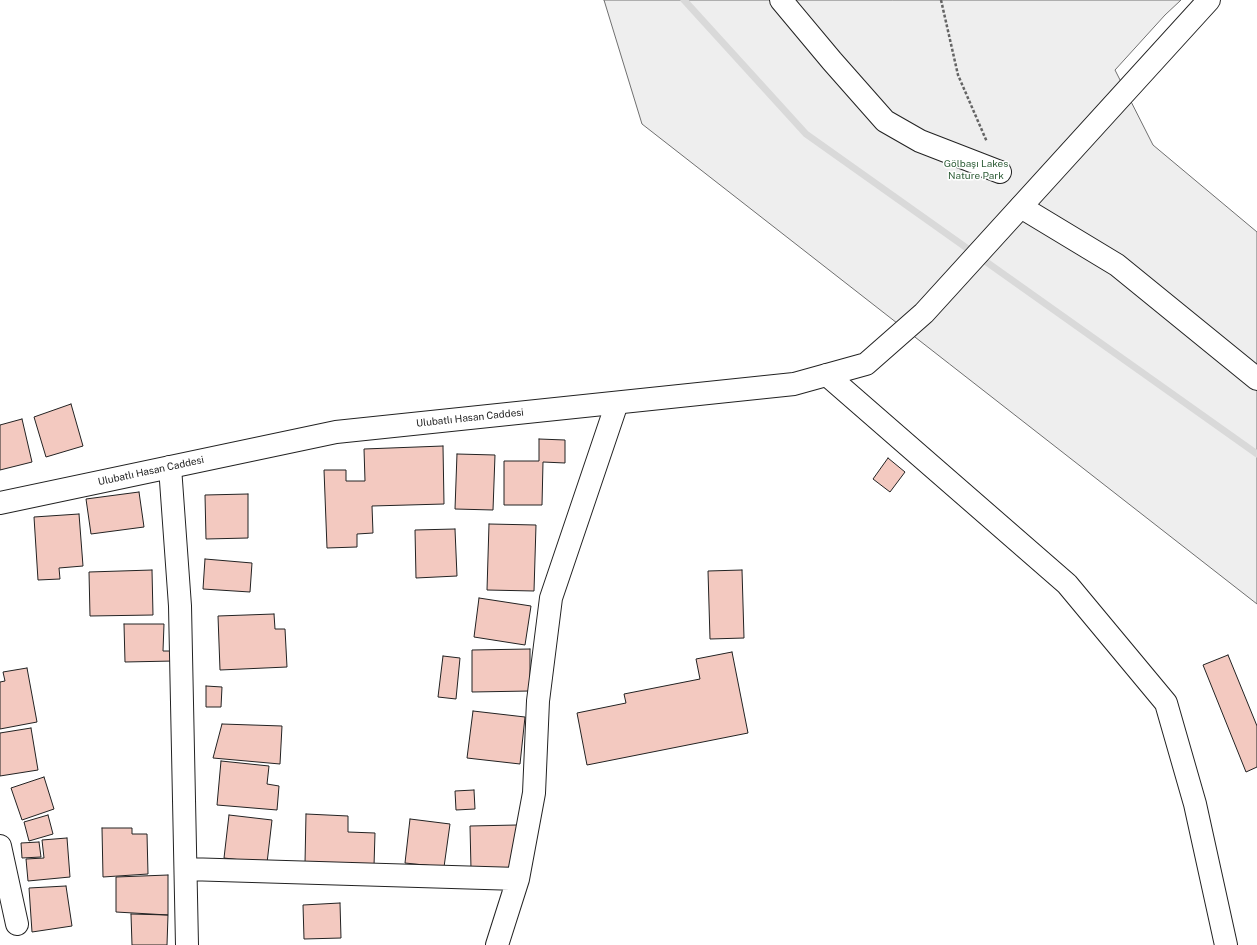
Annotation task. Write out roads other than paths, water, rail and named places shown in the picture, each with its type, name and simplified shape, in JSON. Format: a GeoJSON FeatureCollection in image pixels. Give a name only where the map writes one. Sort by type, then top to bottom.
{"type":"FeatureCollection","features":[{"type":"Feature","properties":{"kind":"street"},"geometry":{"type":"LineString","coordinates":[[781,0],[885,121],[920,140],[1000,172]]}},
{"type":"Feature","properties":{"kind":"street","name":"Ulubatlı Hasan Caddesi"},"geometry":{"type":"LineString","coordinates":[[0,503],[336,432],[794,384],[866,364],[924,313],[1209,0]]}},
{"type":"Feature","properties":{"kind":"street"},"geometry":{"type":"LineString","coordinates":[[1021,208],[1117,265],[1257,379]]}},
{"type":"Feature","properties":{"kind":"street"},"geometry":{"type":"LineString","coordinates":[[827,375],[1067,584],[1166,703],[1195,804],[1226,945]]}},
{"type":"Feature","properties":{"kind":"street"},"geometry":{"type":"LineString","coordinates":[[498,945],[518,879],[534,793],[538,700],[551,598],[617,403]]}},
{"type":"Feature","properties":{"kind":"street"},"geometry":{"type":"LineString","coordinates":[[170,467],[180,606],[187,945]]}},
{"type":"Feature","properties":{"kind":"street"},"geometry":{"type":"LineString","coordinates":[[0,846],[17,924]]}},
{"type":"Feature","properties":{"kind":"street"},"geometry":{"type":"LineString","coordinates":[[186,870],[518,879]]}},
{"type":"Feature","properties":{"kind":"waterway"},"geometry":{"type":"LineString","coordinates":[[684,0],[806,134],[1257,454]]}},
{"type":"Feature","properties":{"kind":"park label","name":"Gölbaşı Lakes Nature Park"},"geometry":{"type":"Point","coordinates":[976,170]}}]}
